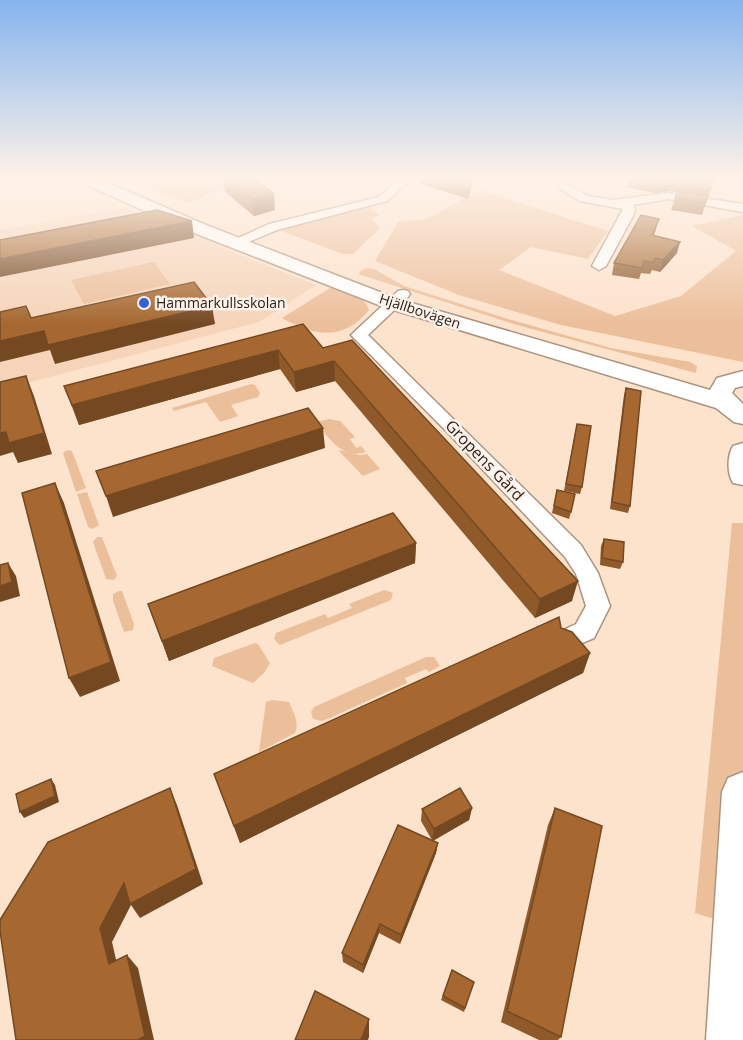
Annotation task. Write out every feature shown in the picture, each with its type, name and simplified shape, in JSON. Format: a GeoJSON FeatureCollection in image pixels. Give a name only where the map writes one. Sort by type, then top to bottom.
{"type":"FeatureCollection","features":[{"type":"Feature","properties":{"kind":"street","name":"Hjällbovägen"},"geometry":{"type":"LineString","coordinates":[[206,228],[397,298],[737,404]]}},
{"type":"Feature","properties":{"kind":"street"},"geometry":{"type":"LineString","coordinates":[[241,240],[275,228]]}},
{"type":"Feature","properties":{"kind":"street"},"geometry":{"type":"LineString","coordinates":[[599,266],[621,228]]}},
{"type":"Feature","properties":{"kind":"street","name":"Gropens Gård"},"geometry":{"type":"LineString","coordinates":[[397,298],[359,335],[456,430],[573,551],[587,573],[598,606],[585,631],[566,640]]}},
{"type":"Feature","properties":{"kind":"street"},"geometry":{"type":"LineString","coordinates":[[743,452],[743,476]]}},
{"type":"Feature","properties":{"kind":"street"},"geometry":{"type":"LineString","coordinates":[[732,1040],[743,792]]}},
{"type":"Feature","properties":{"kind":"shaded area","name":"Hammarkullsskolan"},"geometry":{"type":"Polygon","coordinates":[[[14,228],[173,228],[316,285],[259,322],[0,390],[0,230],[14,228]]]}},
{"type":"Feature","properties":{"kind":"shaded area"},"geometry":{"type":"Polygon","coordinates":[[[288,228],[380,228],[353,254],[343,254],[279,230],[288,228]]]}},
{"type":"Feature","properties":{"kind":"shaded area"},"geometry":{"type":"Polygon","coordinates":[[[395,228],[597,228],[608,231],[588,259],[531,247],[499,270],[615,316],[681,296],[736,251],[695,228],[743,228],[743,362],[561,325],[459,295],[375,261],[395,228]]]}},
{"type":"Feature","properties":{"kind":"shaded area"},"geometry":{"type":"Polygon","coordinates":[[[154,262],[170,284],[84,304],[71,280],[154,262]]]}},
{"type":"Feature","properties":{"kind":"shaded area"},"geometry":{"type":"Polygon","coordinates":[[[365,268],[374,269],[404,286],[508,319],[611,348],[690,362],[697,366],[696,373],[517,325],[358,274],[365,268]]]}},
{"type":"Feature","properties":{"kind":"shaded area"},"geometry":{"type":"Polygon","coordinates":[[[330,288],[341,289],[353,294],[364,301],[369,310],[349,327],[328,333],[305,329],[282,318],[330,288]]]}},
{"type":"Feature","properties":{"kind":"shaded area"},"geometry":{"type":"Polygon","coordinates":[[[251,384],[255,385],[260,393],[258,397],[231,405],[238,416],[220,422],[206,402],[174,411],[172,408],[251,384]]]}},
{"type":"Feature","properties":{"kind":"shaded area"},"geometry":{"type":"Polygon","coordinates":[[[329,419],[340,421],[355,437],[350,439],[356,448],[361,446],[366,452],[350,453],[337,446],[316,422],[329,419]]]}},
{"type":"Feature","properties":{"kind":"shaded area"},"geometry":{"type":"Polygon","coordinates":[[[67,450],[72,451],[86,488],[76,492],[63,453],[67,450]]]}},
{"type":"Feature","properties":{"kind":"shaded area"},"geometry":{"type":"Polygon","coordinates":[[[338,450],[360,455],[367,454],[380,469],[363,476],[338,450]]]}},
{"type":"Feature","properties":{"kind":"shaded area"},"geometry":{"type":"Polygon","coordinates":[[[87,492],[99,525],[93,529],[88,527],[77,494],[87,492]]]}},
{"type":"Feature","properties":{"kind":"shaded area"},"geometry":{"type":"Polygon","coordinates":[[[732,523],[743,523],[743,928],[695,913],[732,523]]]}},
{"type":"Feature","properties":{"kind":"shaded area"},"geometry":{"type":"Polygon","coordinates":[[[97,537],[102,537],[117,576],[114,580],[106,579],[93,542],[97,537]]]}},
{"type":"Feature","properties":{"kind":"shaded area"},"geometry":{"type":"Polygon","coordinates":[[[384,590],[393,593],[391,600],[280,645],[274,639],[276,633],[325,614],[328,618],[352,608],[349,604],[384,590]]]}},
{"type":"Feature","properties":{"kind":"shaded area"},"geometry":{"type":"Polygon","coordinates":[[[122,591],[134,624],[133,630],[124,632],[113,601],[113,594],[122,591]]]}},
{"type":"Feature","properties":{"kind":"shaded area"},"geometry":{"type":"Polygon","coordinates":[[[255,643],[270,663],[264,673],[253,683],[212,666],[214,658],[255,643]]]}},
{"type":"Feature","properties":{"kind":"shaded area"},"geometry":{"type":"Polygon","coordinates":[[[426,657],[434,657],[440,666],[429,672],[426,669],[405,678],[407,683],[332,717],[322,721],[313,719],[311,712],[314,707],[426,657]]]}},
{"type":"Feature","properties":{"kind":"shaded area"},"geometry":{"type":"Polygon","coordinates":[[[272,700],[289,702],[297,725],[295,733],[259,752],[266,702],[272,700]]]}},
{"type":"Feature","properties":{"kind":"building"},"geometry":{"type":"Polygon","coordinates":[[[65,228],[159,228],[0,259],[0,240],[65,228]]]}},
{"type":"Feature","properties":{"kind":"building"},"geometry":{"type":"Polygon","coordinates":[[[634,228],[655,228],[652,235],[680,242],[663,260],[655,258],[653,263],[644,261],[642,268],[614,263],[634,228]]]}},
{"type":"Feature","properties":{"kind":"building"},"geometry":{"type":"Polygon","coordinates":[[[194,282],[212,306],[48,345],[44,331],[0,341],[0,312],[26,306],[31,318],[194,282]]]}},
{"type":"Feature","properties":{"kind":"building"},"geometry":{"type":"Polygon","coordinates":[[[303,324],[323,348],[352,340],[578,581],[540,599],[334,361],[294,372],[278,350],[72,405],[64,386],[303,324]]]}},
{"type":"Feature","properties":{"kind":"building"},"geometry":{"type":"Polygon","coordinates":[[[26,376],[44,433],[9,443],[6,432],[0,433],[0,382],[26,376]]]}},
{"type":"Feature","properties":{"kind":"building"},"geometry":{"type":"Polygon","coordinates":[[[626,388],[641,391],[630,506],[612,502],[626,388]]]}},
{"type":"Feature","properties":{"kind":"building"},"geometry":{"type":"Polygon","coordinates":[[[308,408],[323,428],[106,496],[96,471],[308,408]]]}},
{"type":"Feature","properties":{"kind":"building"},"geometry":{"type":"Polygon","coordinates":[[[577,424],[591,426],[582,487],[566,484],[577,424]]]}},
{"type":"Feature","properties":{"kind":"building"},"geometry":{"type":"Polygon","coordinates":[[[55,483],[111,662],[69,678],[22,493],[55,483]]]}},
{"type":"Feature","properties":{"kind":"building"},"geometry":{"type":"Polygon","coordinates":[[[557,490],[575,494],[571,512],[554,506],[557,490]]]}},
{"type":"Feature","properties":{"kind":"building"},"geometry":{"type":"Polygon","coordinates":[[[393,513],[416,543],[162,641],[148,604],[393,513]]]}},
{"type":"Feature","properties":{"kind":"building"},"geometry":{"type":"Polygon","coordinates":[[[604,539],[624,542],[623,562],[602,558],[604,539]]]}},
{"type":"Feature","properties":{"kind":"building"},"geometry":{"type":"Polygon","coordinates":[[[8,563],[12,582],[0,586],[0,565],[8,563]]]}},
{"type":"Feature","properties":{"kind":"building"},"geometry":{"type":"Polygon","coordinates":[[[559,617],[561,628],[572,632],[590,653],[234,826],[214,774],[559,617]]]}},
{"type":"Feature","properties":{"kind":"building"},"geometry":{"type":"Polygon","coordinates":[[[51,779],[55,796],[20,812],[16,794],[51,779]]]}},
{"type":"Feature","properties":{"kind":"building"},"geometry":{"type":"Polygon","coordinates":[[[170,788],[196,869],[130,904],[124,883],[100,928],[109,964],[127,955],[145,1036],[138,1040],[16,1040],[0,920],[48,842],[170,788]]]}},
{"type":"Feature","properties":{"kind":"building"},"geometry":{"type":"Polygon","coordinates":[[[460,788],[472,808],[434,829],[422,809],[460,788]]]}},
{"type":"Feature","properties":{"kind":"building"},"geometry":{"type":"Polygon","coordinates":[[[555,808],[602,826],[561,1037],[507,1011],[555,808]]]}},
{"type":"Feature","properties":{"kind":"building"},"geometry":{"type":"Polygon","coordinates":[[[398,825],[438,843],[401,935],[380,924],[363,965],[342,953],[398,825]]]}},
{"type":"Feature","properties":{"kind":"building"},"geometry":{"type":"Polygon","coordinates":[[[452,970],[474,982],[465,1008],[443,996],[452,970]]]}},
{"type":"Feature","properties":{"kind":"building"},"geometry":{"type":"Polygon","coordinates":[[[315,991],[369,1019],[361,1040],[295,1040],[315,991]]]}},
{"type":"Feature","properties":{"kind":"place","name":"Hammarkullsskolan"},"geometry":{"type":"Point","coordinates":[144,303]}}]}
